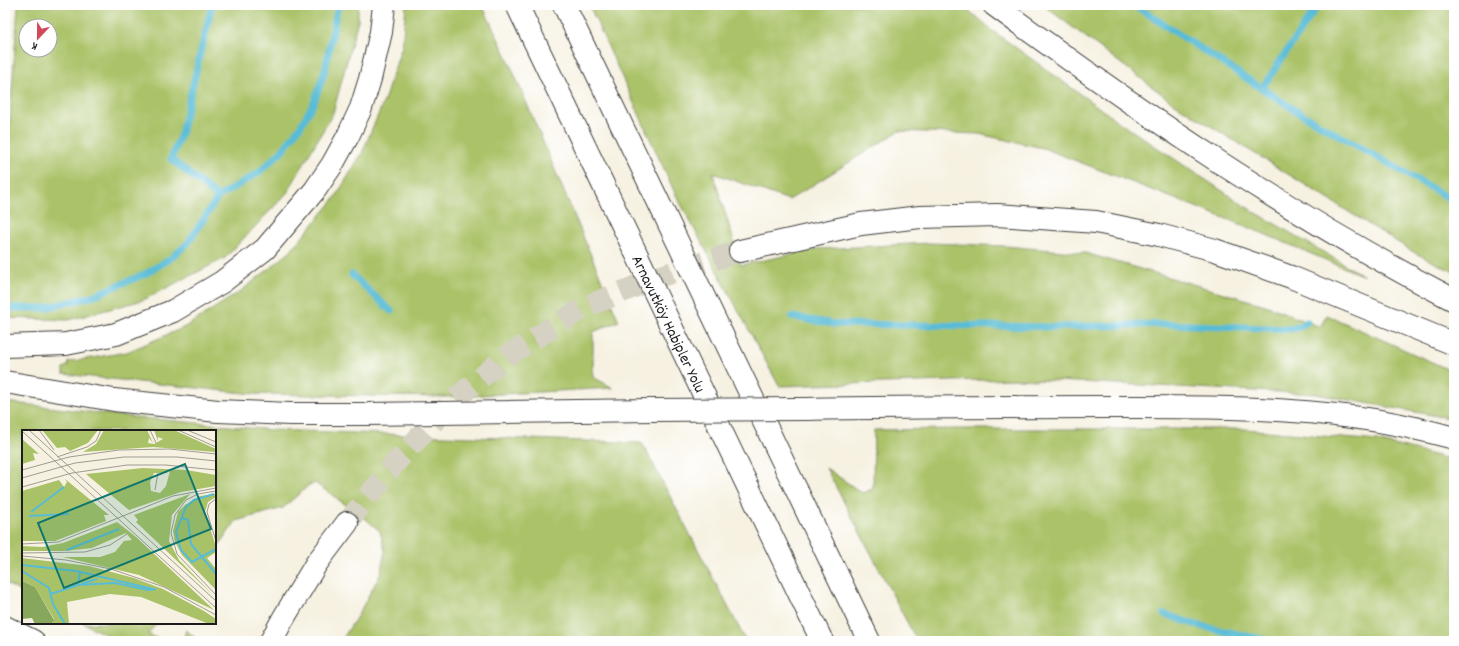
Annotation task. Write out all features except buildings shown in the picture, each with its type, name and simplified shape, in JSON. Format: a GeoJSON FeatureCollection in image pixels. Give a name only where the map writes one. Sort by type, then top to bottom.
{"type":"FeatureCollection","features":[{"type":"Feature","properties":{"kind":"highway"},"geometry":{"type":"LineString","coordinates":[[5,346],[66,344],[116,334],[173,311],[222,282],[265,250],[315,190],[332,165],[348,136],[361,108],[370,79],[381,32],[384,5]]}},
{"type":"Feature","properties":{"kind":"highway","name":"Arnavutköy Habipler Yolu"},"geometry":{"type":"LineString","coordinates":[[517,5],[822,641]]}},
{"type":"Feature","properties":{"kind":"highway"},"geometry":{"type":"LineString","coordinates":[[564,5],[869,641]]}},
{"type":"Feature","properties":{"kind":"highway"},"geometry":{"type":"LineString","coordinates":[[994,5],[1153,119],[1228,168],[1342,238],[1454,300]]}},
{"type":"Feature","properties":{"kind":"highway"},"geometry":{"type":"LineString","coordinates":[[740,251],[861,224],[920,217],[997,215],[1096,222],[1159,235],[1215,250],[1291,276],[1454,344]]}},
{"type":"Feature","properties":{"kind":"highway"},"geometry":{"type":"LineString","coordinates":[[5,382],[114,400],[234,412],[290,414],[986,407],[1184,407],[1265,409],[1352,417],[1395,424],[1454,438]]}},
{"type":"Feature","properties":{"kind":"highway"},"geometry":{"type":"LineString","coordinates":[[271,641],[316,564],[347,523]]}},
{"type":"Feature","properties":{"kind":"highway"},"geometry":{"type":"LineString","coordinates":[[5,627],[33,641]]}},
{"type":"Feature","properties":{"kind":"green space"},"geometry":{"type":"Polygon","coordinates":[[[18,5],[358,5],[358,20],[333,113],[287,193],[225,258],[143,300],[69,320],[5,318],[5,157],[8,147],[18,5]]]}},
{"type":"Feature","properties":{"kind":"green space"},"geometry":{"type":"Polygon","coordinates":[[[406,5],[482,5],[507,57],[619,321],[593,332],[593,377],[613,388],[445,397],[254,394],[63,374],[63,368],[68,366],[68,362],[127,352],[185,327],[241,291],[290,252],[335,198],[362,153],[384,101],[402,46],[406,5]]]}},
{"type":"Feature","properties":{"kind":"green space"},"geometry":{"type":"Polygon","coordinates":[[[589,5],[962,5],[990,29],[1116,120],[1248,208],[1364,276],[1245,226],[1043,148],[979,134],[899,131],[789,200],[713,173],[741,265],[817,249],[930,243],[1005,246],[1085,253],[1265,305],[1320,327],[1327,315],[1454,372],[1454,419],[1316,394],[1018,379],[779,386],[675,193],[589,5]]]}},
{"type":"Feature","properties":{"kind":"green space"},"geometry":{"type":"Polygon","coordinates":[[[1043,5],[1454,5],[1454,272],[1415,253],[1175,104],[1043,5]]]}},
{"type":"Feature","properties":{"kind":"green space"},"geometry":{"type":"Polygon","coordinates":[[[5,402],[133,417],[272,430],[642,443],[746,641],[341,641],[358,615],[380,575],[385,551],[380,531],[315,483],[309,485],[283,508],[236,521],[216,550],[216,430],[22,430],[22,592],[5,583],[5,402]]]}},
{"type":"Feature","properties":{"kind":"green space"},"geometry":{"type":"Polygon","coordinates":[[[1245,429],[1377,441],[1454,460],[1454,641],[917,641],[826,468],[862,493],[873,489],[874,430],[1245,429]]]}},
{"type":"Feature","properties":{"kind":"green space"},"geometry":{"type":"Polygon","coordinates":[[[85,624],[156,624],[148,634],[163,641],[118,641],[85,624]]]}},
{"type":"Feature","properties":{"kind":"green space"},"geometry":{"type":"Polygon","coordinates":[[[186,630],[199,641],[183,641],[186,630]]]}},
{"type":"Feature","properties":{"kind":"waterway"},"geometry":{"type":"LineString","coordinates":[[212,5],[181,134],[171,159],[218,197]]}},
{"type":"Feature","properties":{"kind":"waterway"},"geometry":{"type":"LineString","coordinates":[[5,308],[45,308],[90,297],[145,274],[170,259],[188,243],[218,197],[258,173],[281,152],[300,127],[314,102],[325,70],[338,5]]}},
{"type":"Feature","properties":{"kind":"waterway"},"geometry":{"type":"LineString","coordinates":[[1134,5],[1298,112],[1454,201]]}},
{"type":"Feature","properties":{"kind":"waterway"},"geometry":{"type":"LineString","coordinates":[[1262,88],[1318,5]]}},
{"type":"Feature","properties":{"kind":"waterway"},"geometry":{"type":"LineString","coordinates":[[352,275],[391,311]]}},
{"type":"Feature","properties":{"kind":"waterway"},"geometry":{"type":"LineString","coordinates":[[792,317],[834,324],[1061,327],[1168,324],[1291,329],[1299,327],[1307,322]]}},
{"type":"Feature","properties":{"kind":"waterway"},"geometry":{"type":"LineString","coordinates":[[1164,614],[1200,626],[1270,641]]}},
{"type":"Feature","properties":{"kind":"tunnel"},"geometry":{"type":"LineString","coordinates":[[347,523],[396,462],[455,399],[507,356],[583,308],[658,277],[740,251]]}}]}
